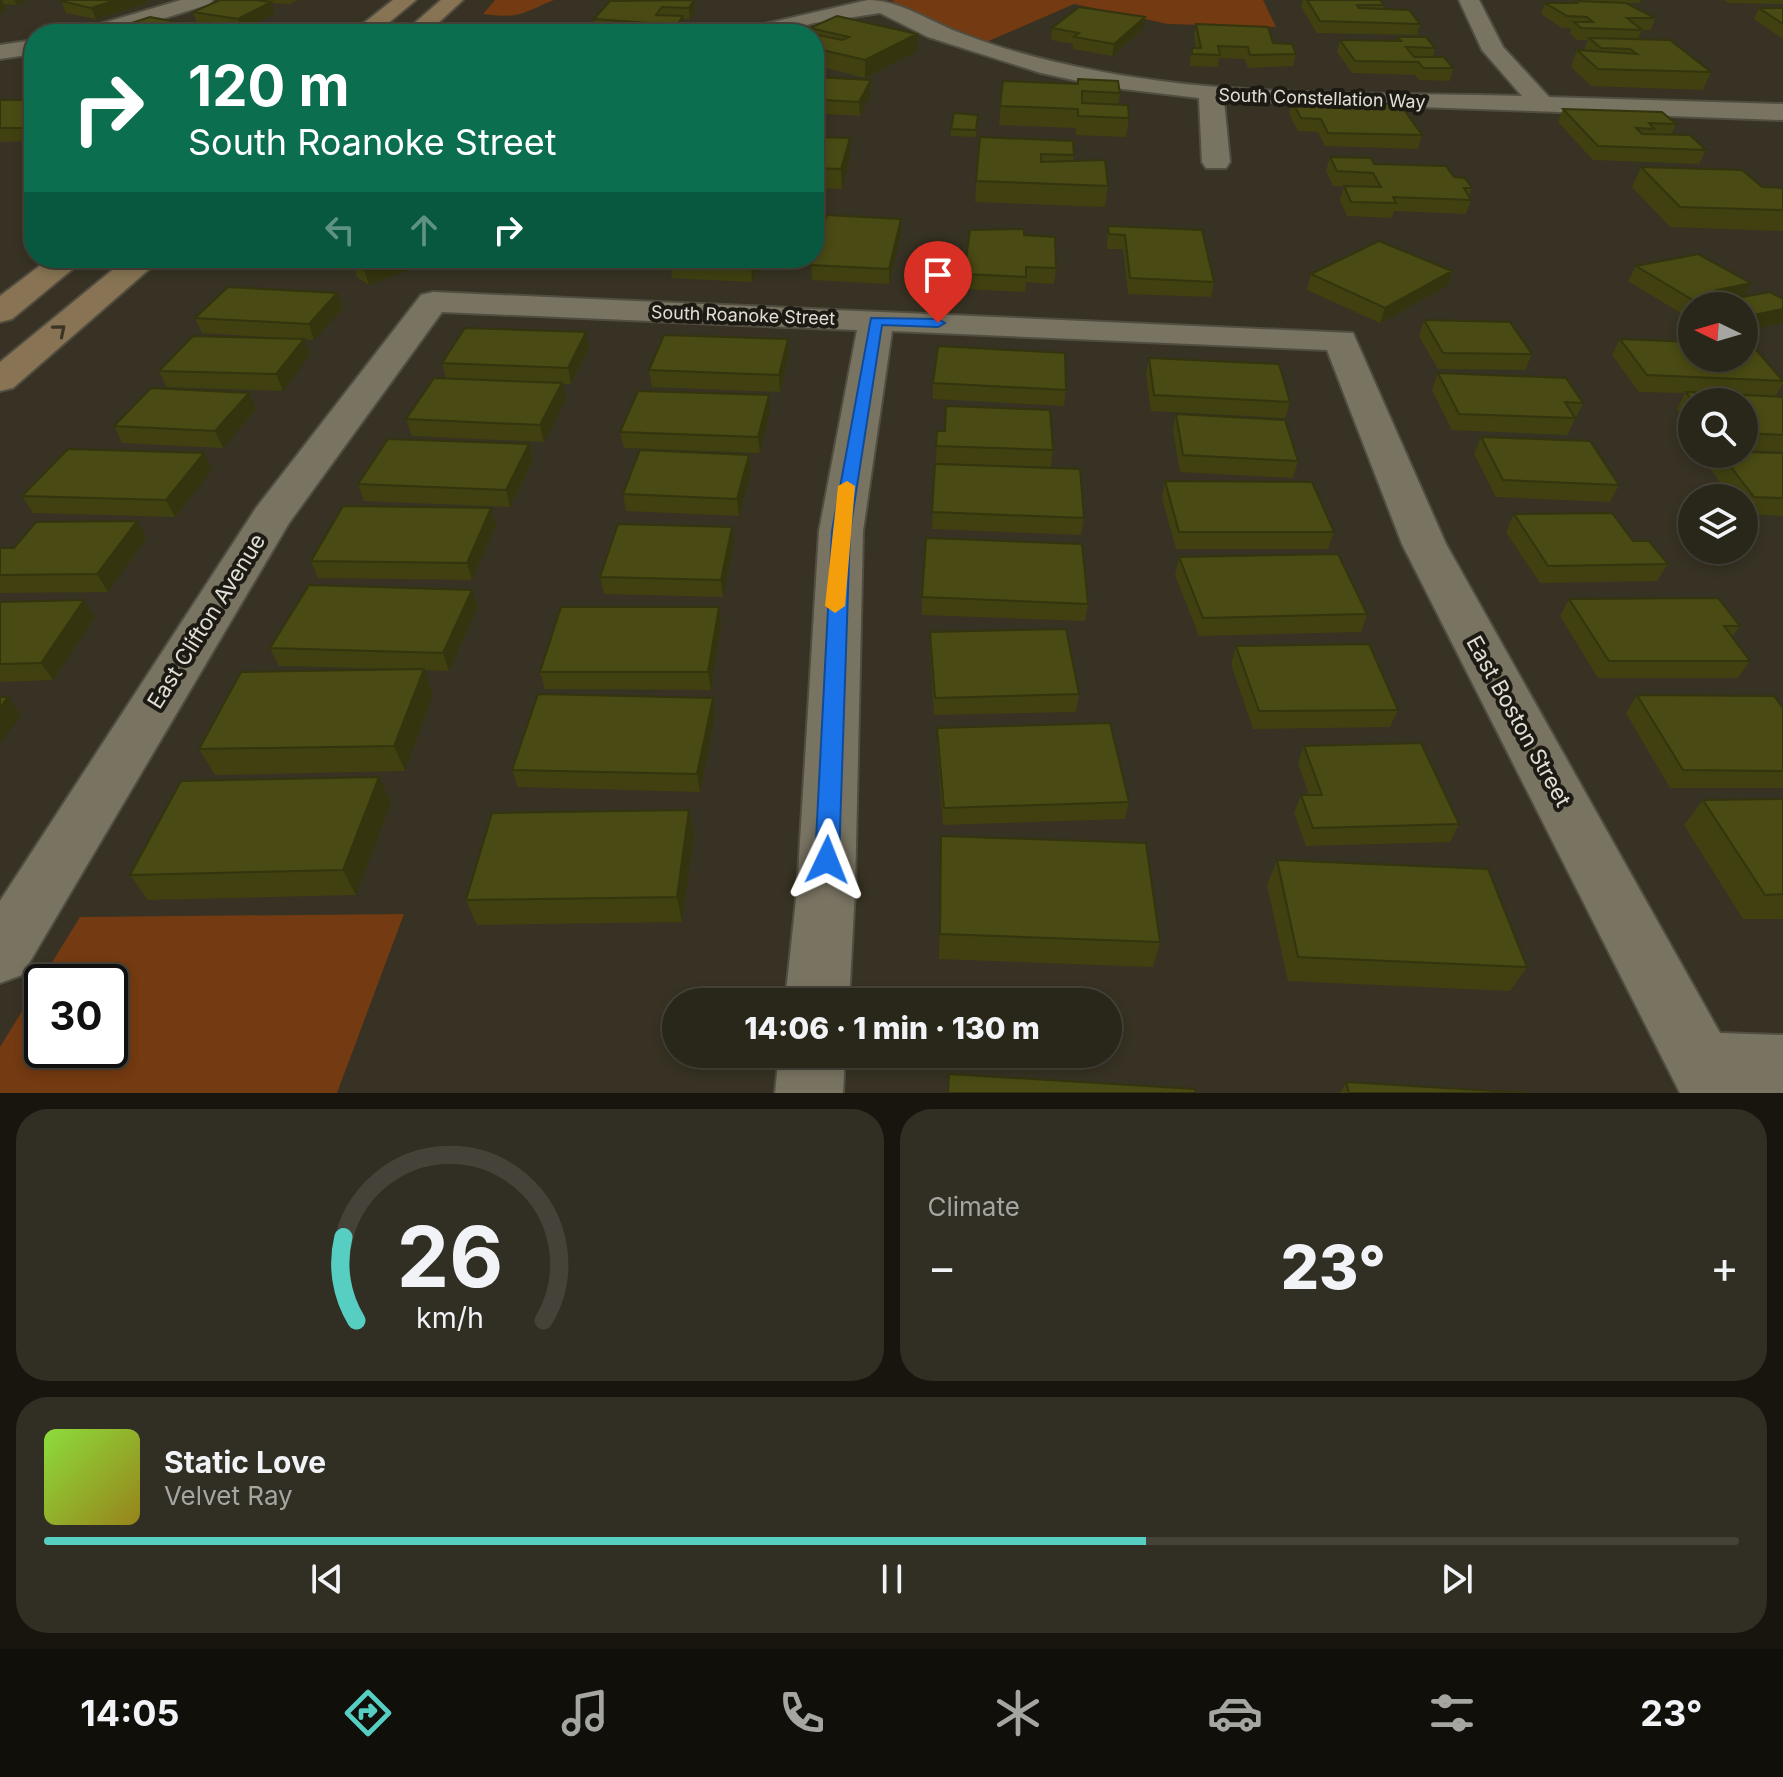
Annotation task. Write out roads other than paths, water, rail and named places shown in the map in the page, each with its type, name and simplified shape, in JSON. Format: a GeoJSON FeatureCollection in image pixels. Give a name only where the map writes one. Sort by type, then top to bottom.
{"type":"FeatureCollection","features":[{"type":"Feature","properties":{"kind":"main road"},"geometry":{"type":"LineString","coordinates":[[374,24],[406,0]]}},
{"type":"Feature","properties":{"kind":"main road"},"geometry":{"type":"LineString","coordinates":[[425,24],[453,0]]}},
{"type":"Feature","properties":{"kind":"main road"},"geometry":{"type":"LineString","coordinates":[[0,312],[57,268]]}},
{"type":"Feature","properties":{"kind":"main road"},"geometry":{"type":"LineString","coordinates":[[0,380],[134,268]]}},
{"type":"Feature","properties":{"kind":"street"},"geometry":{"type":"LineString","coordinates":[[126,24],[203,0]]}},
{"type":"Feature","properties":{"kind":"street"},"geometry":{"type":"LineString","coordinates":[[1469,0],[1493,50],[1543,105]]}},
{"type":"Feature","properties":{"kind":"street"},"geometry":{"type":"LineString","coordinates":[[787,24],[880,3]]}},
{"type":"Feature","properties":{"kind":"street","name":"South Constellation Way"},"geometry":{"type":"LineString","coordinates":[[880,3],[963,43],[1026,64],[1103,81],[1211,94],[1783,112]]}},
{"type":"Feature","properties":{"kind":"street"},"geometry":{"type":"LineString","coordinates":[[0,52],[24,48]]}},
{"type":"Feature","properties":{"kind":"street"},"geometry":{"type":"LineString","coordinates":[[1211,94],[1216,162]]}},
{"type":"Feature","properties":{"kind":"street"},"geometry":{"type":"LineString","coordinates":[[1749,111],[1783,140]]}},
{"type":"Feature","properties":{"kind":"street","name":"South Roanoke Street"},"geometry":{"type":"LineString","coordinates":[[433,302],[1341,340]]}},
{"type":"Feature","properties":{"kind":"street","name":"East Clifton Avenue"},"geometry":{"type":"LineString","coordinates":[[0,955],[271,518],[433,302]]}},
{"type":"Feature","properties":{"kind":"street"},"geometry":{"type":"LineString","coordinates":[[818,988],[826,890],[841,531],[876,321]]}},
{"type":"Feature","properties":{"kind":"street","name":"East Boston Street"},"geometry":{"type":"LineString","coordinates":[[1341,340],[1424,544],[1710,1080]]}},
{"type":"Feature","properties":{"kind":"street"},"geometry":{"type":"LineString","coordinates":[[809,1093],[811,1068]]}},
{"type":"Feature","properties":{"kind":"street"},"geometry":{"type":"LineString","coordinates":[[1710,1080],[1783,1068]]}}]}
